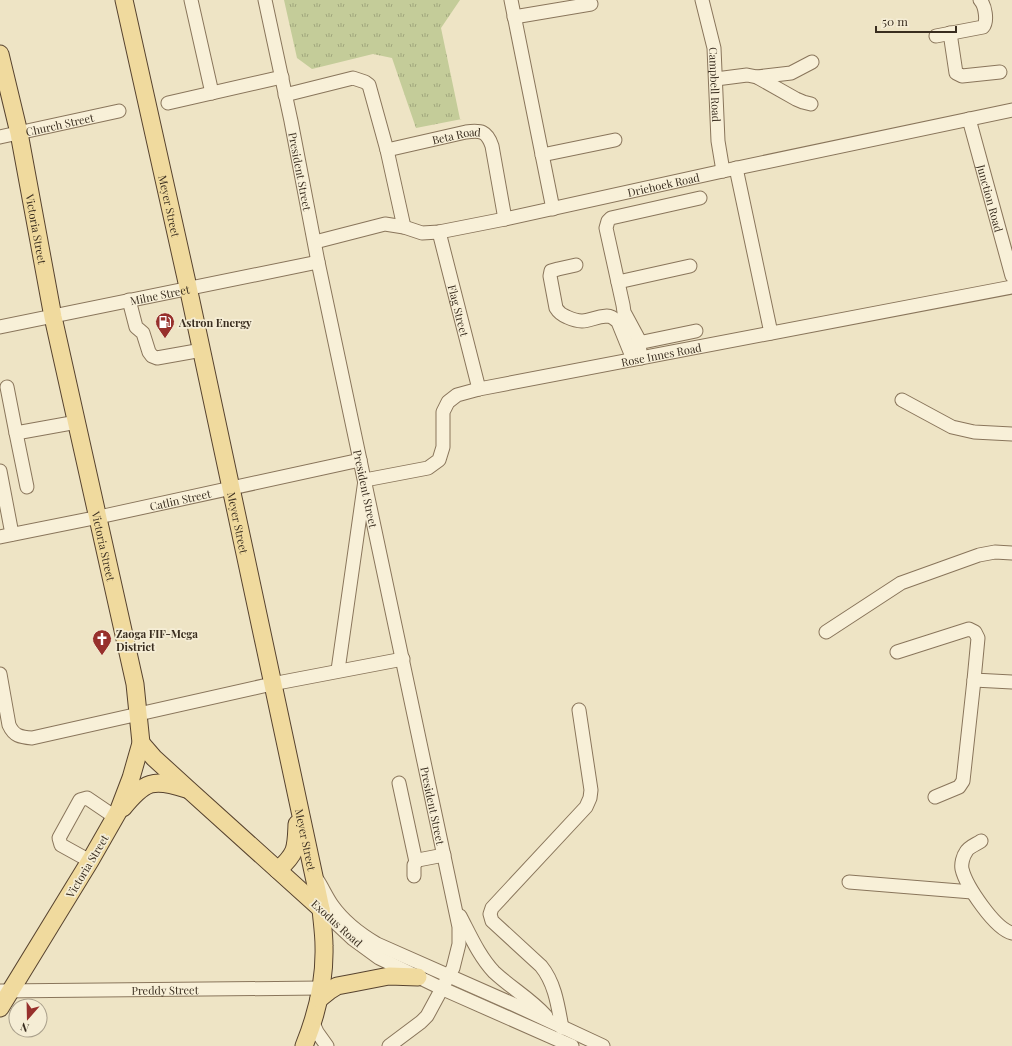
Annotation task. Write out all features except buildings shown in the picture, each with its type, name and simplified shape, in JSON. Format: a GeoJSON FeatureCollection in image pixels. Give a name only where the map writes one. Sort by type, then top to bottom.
{"type":"FeatureCollection","features":[{"type":"Feature","properties":{"kind":"main road","name":"Meyer Street"},"geometry":{"type":"LineString","coordinates":[[124,0],[202,350],[321,909],[324,947],[320,994],[313,1023],[304,1046]]}},
{"type":"Feature","properties":{"kind":"main road","name":"Victoria Street"},"geometry":{"type":"LineString","coordinates":[[0,54],[19,133],[53,317],[99,517],[135,684],[141,743],[131,778],[117,814],[90,862],[5,991],[0,1008]]}},
{"type":"Feature","properties":{"kind":"main road","name":"Exodus Road"},"geometry":{"type":"LineString","coordinates":[[141,743],[154,758],[188,790],[321,909]]}},
{"type":"Feature","properties":{"kind":"main road"},"geometry":{"type":"LineString","coordinates":[[117,814],[142,788],[153,782],[170,783],[188,790]]}},
{"type":"Feature","properties":{"kind":"main road"},"geometry":{"type":"LineString","coordinates":[[278,870],[290,859],[295,849],[297,839],[298,802]]}},
{"type":"Feature","properties":{"kind":"main road"},"geometry":{"type":"LineString","coordinates":[[320,994],[337,986],[389,976],[418,977]]}},
{"type":"Feature","properties":{"kind":"street"},"geometry":{"type":"LineString","coordinates":[[191,0],[212,93]]}},
{"type":"Feature","properties":{"kind":"street","name":"President Street"},"geometry":{"type":"LineString","coordinates":[[265,0],[282,77],[318,262],[459,927],[459,944],[453,968],[427,1016],[389,1046]]}},
{"type":"Feature","properties":{"kind":"street"},"geometry":{"type":"LineString","coordinates":[[510,0],[553,209]]}},
{"type":"Feature","properties":{"kind":"street","name":"Campbell Road"},"geometry":{"type":"LineString","coordinates":[[702,0],[714,48],[718,141],[730,169],[771,333]]}},
{"type":"Feature","properties":{"kind":"street"},"geometry":{"type":"LineString","coordinates":[[936,36],[983,27],[985,24],[983,4],[980,0]]}},
{"type":"Feature","properties":{"kind":"street"},"geometry":{"type":"LineString","coordinates":[[514,16],[592,4]]}},
{"type":"Feature","properties":{"kind":"street"},"geometry":{"type":"LineString","coordinates":[[950,33],[956,73],[958,75],[962,76],[1000,72]]}},
{"type":"Feature","properties":{"kind":"street"},"geometry":{"type":"LineString","coordinates":[[716,79],[747,75],[757,77],[791,73],[812,62]]}},
{"type":"Feature","properties":{"kind":"street"},"geometry":{"type":"LineString","coordinates":[[168,103],[282,77]]}},
{"type":"Feature","properties":{"kind":"street"},"geometry":{"type":"LineString","coordinates":[[757,77],[796,99],[811,104]]}},
{"type":"Feature","properties":{"kind":"street"},"geometry":{"type":"LineString","coordinates":[[285,95],[353,78],[369,85],[387,150],[404,227]]}},
{"type":"Feature","properties":{"kind":"street","name":"Driehoek Road"},"geometry":{"type":"LineString","coordinates":[[315,242],[385,224],[404,227],[422,233],[439,232],[553,209],[730,169],[1012,110]]}},
{"type":"Feature","properties":{"kind":"street","name":"Church Street"},"geometry":{"type":"LineString","coordinates":[[0,137],[119,111]]}},
{"type":"Feature","properties":{"kind":"street","name":"Junction Road"},"geometry":{"type":"LineString","coordinates":[[969,120],[1012,276]]}},
{"type":"Feature","properties":{"kind":"street","name":"Beta Road"},"geometry":{"type":"LineString","coordinates":[[387,150],[466,132],[477,131],[484,133],[489,137],[492,146],[505,219]]}},
{"type":"Feature","properties":{"kind":"street"},"geometry":{"type":"LineString","coordinates":[[542,155],[615,140]]}},
{"type":"Feature","properties":{"kind":"street"},"geometry":{"type":"LineString","coordinates":[[637,359],[638,338],[624,312],[606,228],[608,221],[611,218],[700,198]]}},
{"type":"Feature","properties":{"kind":"street","name":"Flag Street"},"geometry":{"type":"LineString","coordinates":[[439,232],[479,389]]}},
{"type":"Feature","properties":{"kind":"street","name":"Milne Street"},"geometry":{"type":"LineString","coordinates":[[0,327],[53,317],[188,287],[318,262]]}},
{"type":"Feature","properties":{"kind":"street"},"geometry":{"type":"LineString","coordinates":[[576,265],[558,268],[552,271],[550,276],[558,312],[579,322],[608,316],[613,318],[618,322],[637,359]]}},
{"type":"Feature","properties":{"kind":"street"},"geometry":{"type":"LineString","coordinates":[[618,282],[690,266]]}},
{"type":"Feature","properties":{"kind":"street","name":"Rose Innes Road"},"geometry":{"type":"LineString","coordinates":[[365,480],[428,468],[439,460],[443,447],[443,412],[448,402],[457,395],[479,389],[1012,286]]}},
{"type":"Feature","properties":{"kind":"street"},"geometry":{"type":"LineString","coordinates":[[129,300],[136,326],[143,333],[149,352],[152,356],[157,358],[202,350]]}},
{"type":"Feature","properties":{"kind":"street"},"geometry":{"type":"LineString","coordinates":[[638,343],[696,331]]}},
{"type":"Feature","properties":{"kind":"street"},"geometry":{"type":"LineString","coordinates":[[7,387],[27,487]]}},
{"type":"Feature","properties":{"kind":"street"},"geometry":{"type":"LineString","coordinates":[[902,400],[952,427],[974,432],[1012,434]]}},
{"type":"Feature","properties":{"kind":"street"},"geometry":{"type":"LineString","coordinates":[[16,433],[77,422]]}},
{"type":"Feature","properties":{"kind":"street","name":"Catlin Street"},"geometry":{"type":"LineString","coordinates":[[6,535],[99,517],[360,460]]}},
{"type":"Feature","properties":{"kind":"street"},"geometry":{"type":"LineString","coordinates":[[0,471],[6,535]]}},
{"type":"Feature","properties":{"kind":"street"},"geometry":{"type":"LineString","coordinates":[[338,670],[365,480]]}},
{"type":"Feature","properties":{"kind":"street"},"geometry":{"type":"LineString","coordinates":[[826,632],[901,583],[979,554],[995,552],[1012,553]]}},
{"type":"Feature","properties":{"kind":"street"},"geometry":{"type":"LineString","coordinates":[[897,652],[969,629],[975,632],[978,638],[963,782],[959,787],[935,797]]}},
{"type":"Feature","properties":{"kind":"street"},"geometry":{"type":"LineString","coordinates":[[1,682],[9,725],[12,732],[22,737],[32,738],[272,684],[402,658]]}},
{"type":"Feature","properties":{"kind":"street"},"geometry":{"type":"LineString","coordinates":[[974,680],[1012,682]]}},
{"type":"Feature","properties":{"kind":"street"},"geometry":{"type":"LineString","coordinates":[[558,1026],[554,991],[546,972],[492,921],[490,914],[492,908],[586,807],[590,798],[591,790],[579,710]]}},
{"type":"Feature","properties":{"kind":"street"},"geometry":{"type":"LineString","coordinates":[[399,783],[415,857],[414,876]]}},
{"type":"Feature","properties":{"kind":"street"},"geometry":{"type":"LineString","coordinates":[[90,862],[60,845],[59,838],[73,812],[80,800],[87,798],[117,814]]}},
{"type":"Feature","properties":{"kind":"street"},"geometry":{"type":"LineString","coordinates":[[981,842],[966,850],[962,861],[962,868],[972,892],[995,922],[1012,933]]}},
{"type":"Feature","properties":{"kind":"street"},"geometry":{"type":"LineString","coordinates":[[415,857],[418,860],[443,851]]}},
{"type":"Feature","properties":{"kind":"street","name":"Exodus Road"},"geometry":{"type":"LineString","coordinates":[[313,870],[333,906],[348,923],[367,938],[445,982],[572,1046]]}},
{"type":"Feature","properties":{"kind":"street"},"geometry":{"type":"LineString","coordinates":[[849,882],[972,892]]}},
{"type":"Feature","properties":{"kind":"street"},"geometry":{"type":"LineString","coordinates":[[455,907],[480,952],[493,970],[558,1026]]}},
{"type":"Feature","properties":{"kind":"street","name":"Exodus Road"},"geometry":{"type":"LineString","coordinates":[[321,909],[367,950],[379,958],[418,977],[445,982],[515,1005],[603,1046]]}},
{"type":"Feature","properties":{"kind":"street","name":"Preddy Street"},"geometry":{"type":"LineString","coordinates":[[5,991],[320,994]]}},
{"type":"Feature","properties":{"kind":"street"},"geometry":{"type":"LineString","coordinates":[[313,1023],[317,1032],[327,1046]]}},
{"type":"Feature","properties":{"kind":"green space"},"geometry":{"type":"Polygon","coordinates":[[[284,0],[460,0],[441,28],[460,119],[462,119],[416,128],[392,58],[373,54],[312,69],[297,58],[284,0]]]}},
{"type":"Feature","properties":{"kind":"place","name":"Astron Energy"},"geometry":{"type":"Point","coordinates":[165,339]}},
{"type":"Feature","properties":{"kind":"place","name":"Zaoga FIF-Mega District"},"geometry":{"type":"Point","coordinates":[102,656]}}]}
